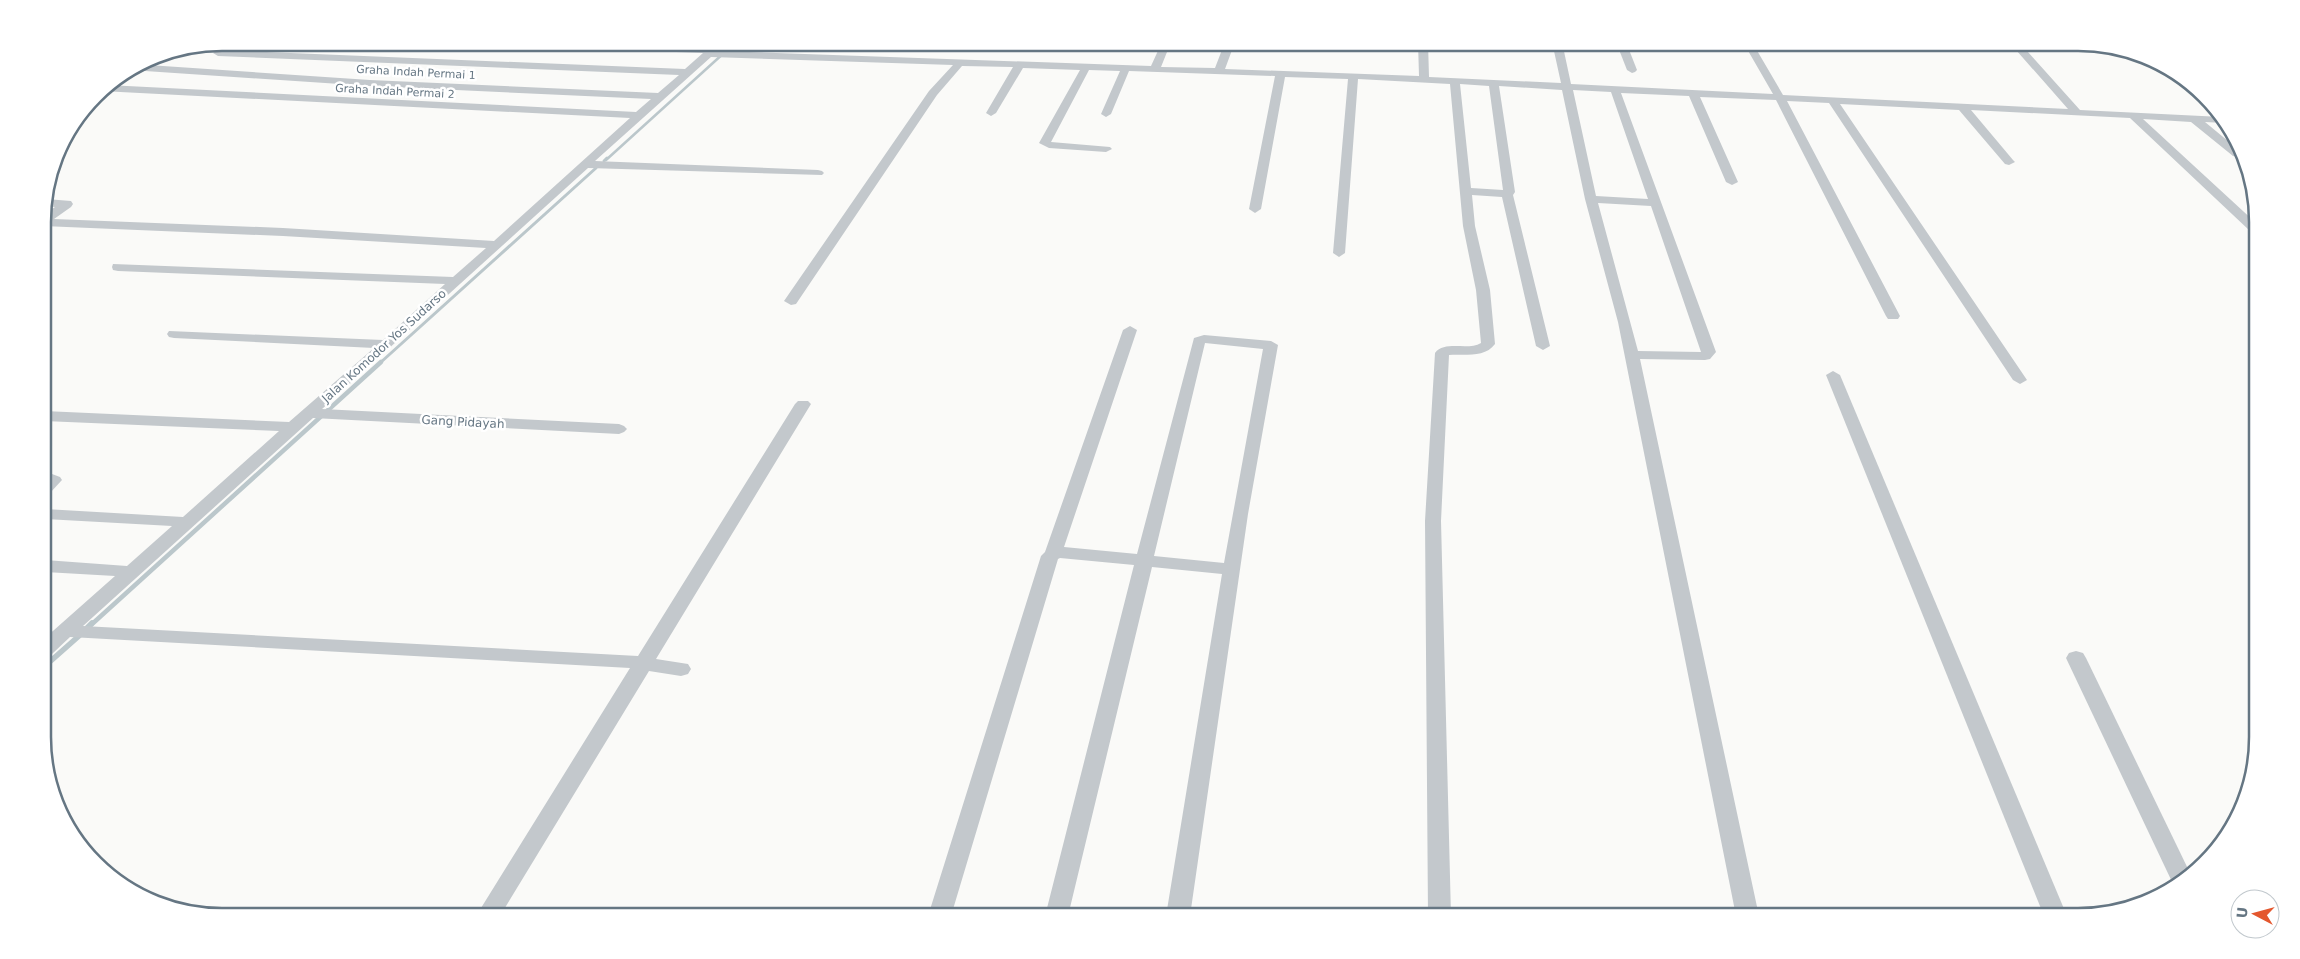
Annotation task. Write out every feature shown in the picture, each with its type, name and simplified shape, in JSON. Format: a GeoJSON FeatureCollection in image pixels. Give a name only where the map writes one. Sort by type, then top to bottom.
{"type":"FeatureCollection","features":[{"type":"Feature","properties":{"kind":"street"},"geometry":{"type":"LineString","coordinates":[[1155,69],[1163,51]]}},
{"type":"Feature","properties":{"kind":"street"},"geometry":{"type":"LineString","coordinates":[[1219,72],[1227,51]]}},
{"type":"Feature","properties":{"kind":"street"},"geometry":{"type":"LineString","coordinates":[[1423,51],[1424,79]]}},
{"type":"Feature","properties":{"kind":"street"},"geometry":{"type":"LineString","coordinates":[[1559,51],[1591,199],[1625,322],[1746,907]]}},
{"type":"Feature","properties":{"kind":"street"},"geometry":{"type":"LineString","coordinates":[[1625,51],[1632,70]]}},
{"type":"Feature","properties":{"kind":"street"},"geometry":{"type":"LineString","coordinates":[[1752,51],[1780,98],[1893,316]]}},
{"type":"Feature","properties":{"kind":"street"},"geometry":{"type":"LineString","coordinates":[[2021,51],[2077,113]]}},
{"type":"Feature","properties":{"kind":"street","name":"Jalan Komodor Yos Sudarso"},"geometry":{"type":"LineString","coordinates":[[51,645],[293,427],[313,414],[386,344],[498,245],[660,96],[712,52]]}},
{"type":"Feature","properties":{"kind":"street"},"geometry":{"type":"LineString","coordinates":[[721,52],[734,55],[1424,79],[2214,119]]}},
{"type":"Feature","properties":{"kind":"street"},"geometry":{"type":"LineString","coordinates":[[218,53],[688,72]]}},
{"type":"Feature","properties":{"kind":"street"},"geometry":{"type":"LineString","coordinates":[[791,301],[933,93],[949,77],[960,62]]}},
{"type":"Feature","properties":{"kind":"street"},"geometry":{"type":"LineString","coordinates":[[991,113],[1020,64]]}},
{"type":"Feature","properties":{"kind":"street"},"geometry":{"type":"LineString","coordinates":[[1086,67],[1045,143],[1049,145],[1106,149]]}},
{"type":"Feature","properties":{"kind":"street","name":"Graha Indah Permai 1"},"geometry":{"type":"LineString","coordinates":[[149,68],[370,83],[660,96]]}},
{"type":"Feature","properties":{"kind":"street"},"geometry":{"type":"LineString","coordinates":[[1106,114],[1126,68]]}},
{"type":"Feature","properties":{"kind":"street"},"geometry":{"type":"LineString","coordinates":[[1255,209],[1281,73]]}},
{"type":"Feature","properties":{"kind":"street"},"geometry":{"type":"LineString","coordinates":[[1339,253],[1353,76]]}},
{"type":"Feature","properties":{"kind":"street"},"geometry":{"type":"LineString","coordinates":[[1439,907],[1433,521],[1442,353],[1447,350],[1482,349],[1486,348],[1488,344],[1483,290],[1469,226],[1454,81]]}},
{"type":"Feature","properties":{"kind":"street"},"geometry":{"type":"LineString","coordinates":[[341,101],[370,83]]}},
{"type":"Feature","properties":{"kind":"street"},"geometry":{"type":"LineString","coordinates":[[1494,84],[1509,190],[1507,194],[1543,346]]}},
{"type":"Feature","properties":{"kind":"street","name":"Graha Indah Permai 2"},"geometry":{"type":"LineString","coordinates":[[116,89],[639,115]]}},
{"type":"Feature","properties":{"kind":"street"},"geometry":{"type":"LineString","coordinates":[[1615,89],[1709,352],[1705,356],[1632,355]]}},
{"type":"Feature","properties":{"kind":"street"},"geometry":{"type":"LineString","coordinates":[[1693,93],[1732,182]]}},
{"type":"Feature","properties":{"kind":"street"},"geometry":{"type":"LineString","coordinates":[[1833,100],[2020,380]]}},
{"type":"Feature","properties":{"kind":"street"},"geometry":{"type":"LineString","coordinates":[[1962,107],[2008,162]]}},
{"type":"Feature","properties":{"kind":"street"},"geometry":{"type":"LineString","coordinates":[[2132,115],[2249,223]]}},
{"type":"Feature","properties":{"kind":"street"},"geometry":{"type":"LineString","coordinates":[[2193,118],[2233,151]]}},
{"type":"Feature","properties":{"kind":"street"},"geometry":{"type":"LineString","coordinates":[[585,164],[818,173]]}},
{"type":"Feature","properties":{"kind":"street"},"geometry":{"type":"LineString","coordinates":[[1465,192],[1507,194]]}},
{"type":"Feature","properties":{"kind":"street"},"geometry":{"type":"LineString","coordinates":[[1591,199],[1656,203]]}},
{"type":"Feature","properties":{"kind":"street"},"geometry":{"type":"LineString","coordinates":[[52,215],[68,204],[53,203]]}},
{"type":"Feature","properties":{"kind":"street"},"geometry":{"type":"LineString","coordinates":[[52,221],[283,232],[498,245]]}},
{"type":"Feature","properties":{"kind":"street"},"geometry":{"type":"LineString","coordinates":[[118,268],[457,281]]}},
{"type":"Feature","properties":{"kind":"street"},"geometry":{"type":"LineString","coordinates":[[942,908],[1047,565],[1053,553],[1130,330]]}},
{"type":"Feature","properties":{"kind":"street"},"geometry":{"type":"LineString","coordinates":[[174,334],[386,344]]}},
{"type":"Feature","properties":{"kind":"street"},"geometry":{"type":"LineString","coordinates":[[1058,908],[1143,560],[1200,339],[1271,345],[1240,514],[1179,907]]}},
{"type":"Feature","properties":{"kind":"street"},"geometry":{"type":"LineString","coordinates":[[1833,375],[2052,907]]}},
{"type":"Feature","properties":{"kind":"street"},"geometry":{"type":"LineString","coordinates":[[493,908],[803,404]]}},
{"type":"Feature","properties":{"kind":"street","name":"Gang Pidayah"},"geometry":{"type":"LineString","coordinates":[[313,414],[619,429]]}},
{"type":"Feature","properties":{"kind":"street"},"geometry":{"type":"LineString","coordinates":[[52,416],[293,427]]}},
{"type":"Feature","properties":{"kind":"street"},"geometry":{"type":"LineString","coordinates":[[51,514],[188,522]]}},
{"type":"Feature","properties":{"kind":"street"},"geometry":{"type":"LineString","coordinates":[[1053,553],[1232,569]]}},
{"type":"Feature","properties":{"kind":"street"},"geometry":{"type":"LineString","coordinates":[[51,566],[132,572]]}},
{"type":"Feature","properties":{"kind":"street"},"geometry":{"type":"LineString","coordinates":[[69,631],[614,661],[681,669]]}},
{"type":"Feature","properties":{"kind":"street"},"geometry":{"type":"LineString","coordinates":[[2076,658],[2180,874]]}},
{"type":"Feature","properties":{"kind":"waterway"},"geometry":{"type":"LineString","coordinates":[[606,160],[725,52]]}},
{"type":"Feature","properties":{"kind":"waterway"},"geometry":{"type":"LineString","coordinates":[[604,161],[607,158]]}},
{"type":"Feature","properties":{"kind":"waterway"},"geometry":{"type":"LineString","coordinates":[[380,363],[596,168]]}},
{"type":"Feature","properties":{"kind":"waterway"},"geometry":{"type":"LineString","coordinates":[[91,625],[381,362]]}},
{"type":"Feature","properties":{"kind":"waterway"},"geometry":{"type":"LineString","coordinates":[[85,630],[92,623]]}},
{"type":"Feature","properties":{"kind":"waterway"},"geometry":{"type":"LineString","coordinates":[[51,661],[80,635]]}}]}
